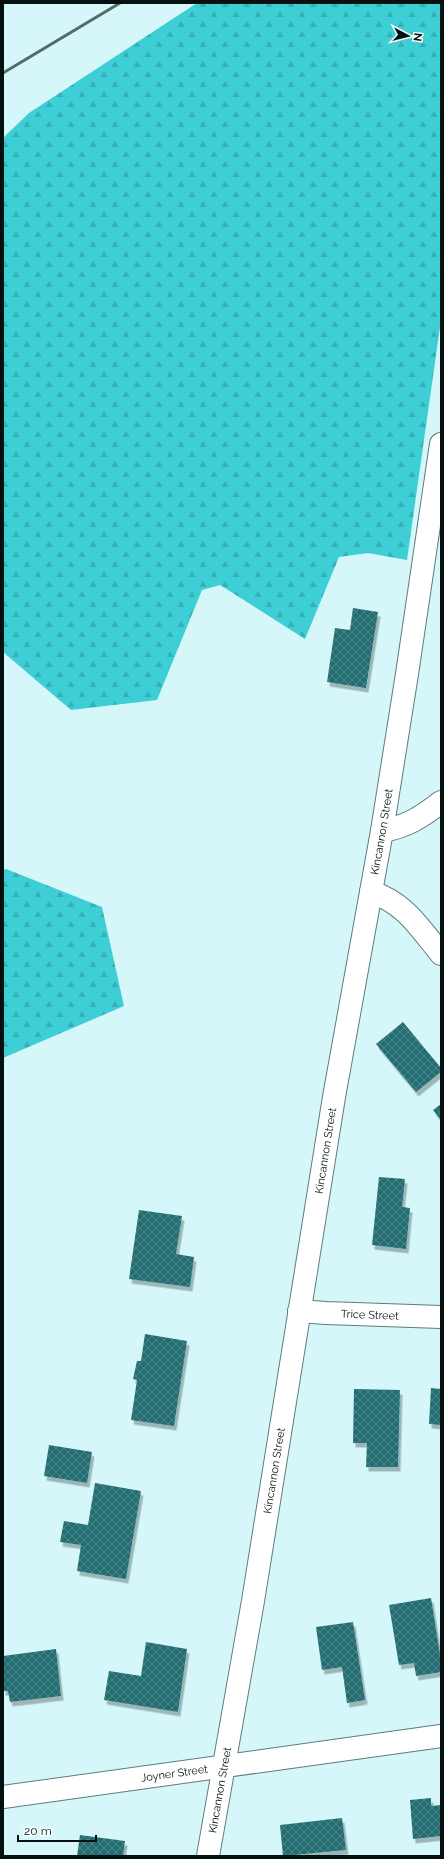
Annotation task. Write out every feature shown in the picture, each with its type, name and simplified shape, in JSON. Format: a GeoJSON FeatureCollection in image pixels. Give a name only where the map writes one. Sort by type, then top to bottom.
{"type":"FeatureCollection","features":[{"type":"Feature","properties":{"kind":"street","name":"Kincannon Street"},"geometry":{"type":"LineString","coordinates":[[208,1856],[253,1601],[332,1105],[382,831],[441,444]]}},
{"type":"Feature","properties":{"kind":"street"},"geometry":{"type":"LineString","coordinates":[[382,831],[398,828],[410,823],[441,802]]}},
{"type":"Feature","properties":{"kind":"street"},"geometry":{"type":"LineString","coordinates":[[371,892],[385,896],[397,903],[410,915],[441,954]]}},
{"type":"Feature","properties":{"kind":"street","name":"Trice Street"},"geometry":{"type":"LineString","coordinates":[[299,1311],[441,1317]]}},
{"type":"Feature","properties":{"kind":"street","name":"Joyner Street"},"geometry":{"type":"LineString","coordinates":[[3,1797],[441,1736]]}},
{"type":"Feature","properties":{"kind":"green space"},"geometry":{"type":"Polygon","coordinates":[[[197,3],[441,3],[441,320],[407,560],[368,553],[339,557],[305,639],[220,585],[202,590],[157,700],[71,710],[3,652],[3,138],[29,113],[197,3]]]}},
{"type":"Feature","properties":{"kind":"green space"},"geometry":{"type":"Polygon","coordinates":[[[6,869],[102,907],[124,1006],[3,1058],[3,870],[6,869]]]}},
{"type":"Feature","properties":{"kind":"building"},"geometry":{"type":"Polygon","coordinates":[[[353,608],[378,612],[366,688],[327,682],[335,628],[350,630],[353,608]]]}},
{"type":"Feature","properties":{"kind":"building"},"geometry":{"type":"Polygon","coordinates":[[[403,1022],[441,1068],[441,1072],[416,1092],[376,1044],[403,1022]]]}},
{"type":"Feature","properties":{"kind":"building"},"geometry":{"type":"Polygon","coordinates":[[[441,1104],[441,1120],[433,1110],[441,1104]]]}},
{"type":"Feature","properties":{"kind":"building"},"geometry":{"type":"Polygon","coordinates":[[[379,1177],[405,1179],[402,1207],[410,1208],[406,1249],[372,1245],[379,1177]]]}},
{"type":"Feature","properties":{"kind":"building"},"geometry":{"type":"Polygon","coordinates":[[[139,1210],[182,1216],[176,1254],[194,1257],[190,1287],[129,1279],[139,1210]]]}},
{"type":"Feature","properties":{"kind":"building"},"geometry":{"type":"Polygon","coordinates":[[[145,1334],[187,1341],[174,1426],[131,1420],[137,1380],[133,1379],[137,1361],[141,1361],[145,1334]]]}},
{"type":"Feature","properties":{"kind":"building"},"geometry":{"type":"Polygon","coordinates":[[[431,1388],[441,1389],[441,1425],[429,1424],[431,1388]]]}},
{"type":"Feature","properties":{"kind":"building"},"geometry":{"type":"Polygon","coordinates":[[[354,1389],[400,1390],[398,1467],[366,1467],[367,1443],[353,1443],[354,1389]]]}},
{"type":"Feature","properties":{"kind":"building"},"geometry":{"type":"Polygon","coordinates":[[[49,1445],[92,1452],[87,1483],[44,1476],[49,1445]]]}},
{"type":"Feature","properties":{"kind":"building"},"geometry":{"type":"Polygon","coordinates":[[[95,1483],[141,1491],[126,1579],[77,1571],[81,1545],[60,1542],[64,1521],[88,1525],[95,1483]]]}},
{"type":"Feature","properties":{"kind":"building"},"geometry":{"type":"Polygon","coordinates":[[[431,1598],[441,1661],[441,1672],[416,1676],[414,1663],[399,1665],[389,1605],[431,1598]]]}},
{"type":"Feature","properties":{"kind":"building"},"geometry":{"type":"Polygon","coordinates":[[[353,1622],[365,1700],[347,1703],[342,1667],[322,1670],[316,1627],[353,1622]]]}},
{"type":"Feature","properties":{"kind":"building"},"geometry":{"type":"Polygon","coordinates":[[[146,1642],[187,1649],[178,1712],[104,1700],[109,1671],[141,1676],[146,1642]]]}},
{"type":"Feature","properties":{"kind":"building"},"geometry":{"type":"Polygon","coordinates":[[[56,1649],[61,1696],[10,1702],[8,1691],[3,1691],[3,1656],[56,1649]]]}},
{"type":"Feature","properties":{"kind":"building"},"geometry":{"type":"Polygon","coordinates":[[[431,1798],[431,1806],[441,1805],[441,1836],[413,1839],[410,1800],[431,1798]]]}},
{"type":"Feature","properties":{"kind":"building"},"geometry":{"type":"Polygon","coordinates":[[[342,1818],[346,1850],[283,1856],[280,1825],[342,1818]]]}},
{"type":"Feature","properties":{"kind":"building"},"geometry":{"type":"Polygon","coordinates":[[[80,1835],[125,1841],[123,1856],[77,1856],[80,1835]]]}},
{"type":"Feature","properties":{"kind":"railway"},"geometry":{"type":"LineString","coordinates":[[3,73],[120,3]]}}]}
